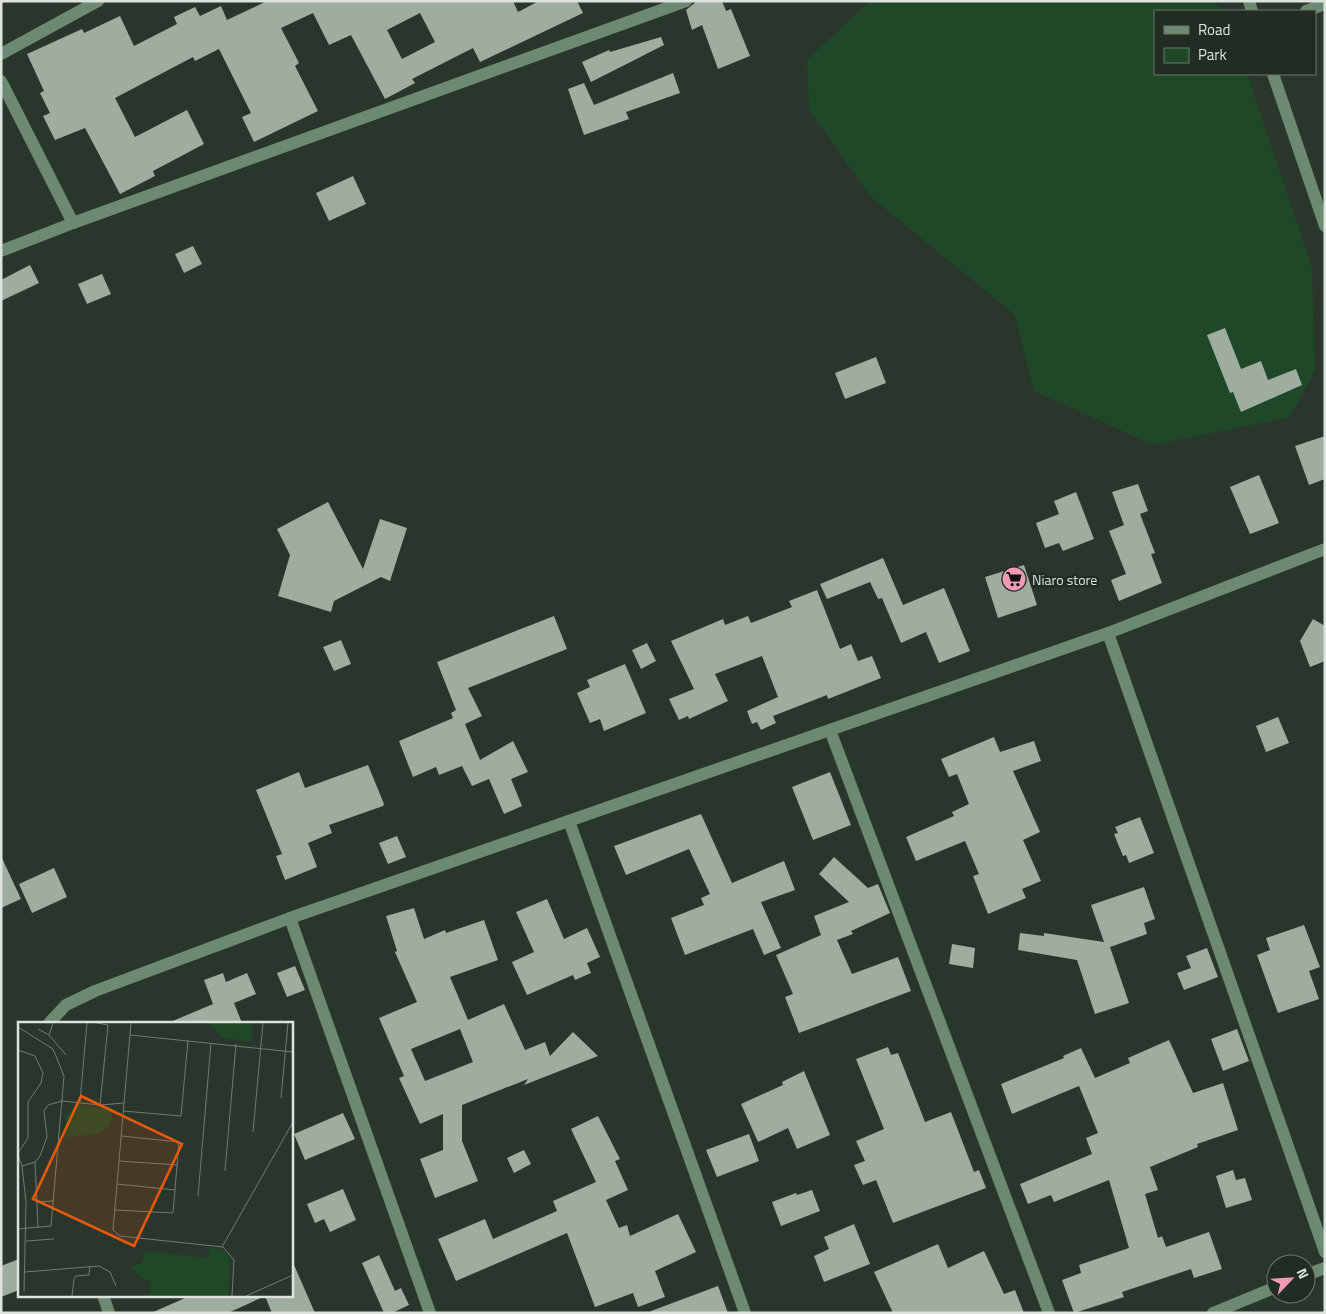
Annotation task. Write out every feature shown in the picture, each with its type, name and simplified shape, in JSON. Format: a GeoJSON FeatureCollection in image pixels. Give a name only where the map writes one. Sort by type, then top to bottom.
{"type":"FeatureCollection","features":[{"type":"Feature","properties":{"kind":"street"},"geometry":{"type":"LineString","coordinates":[[1,54],[98,1]]}},
{"type":"Feature","properties":{"kind":"street"},"geometry":{"type":"LineString","coordinates":[[1,251],[73,223],[686,1]]}},
{"type":"Feature","properties":{"kind":"street"},"geometry":{"type":"LineString","coordinates":[[1309,10],[1325,4]]}},
{"type":"Feature","properties":{"kind":"street"},"geometry":{"type":"LineString","coordinates":[[1273,75],[1325,226]]}},
{"type":"Feature","properties":{"kind":"street"},"geometry":{"type":"LineString","coordinates":[[1,80],[73,223]]}},
{"type":"Feature","properties":{"kind":"street"},"geometry":{"type":"LineString","coordinates":[[50,1022],[66,1005],[95,991],[290,918],[1108,633],[1325,549]]}},
{"type":"Feature","properties":{"kind":"street"},"geometry":{"type":"LineString","coordinates":[[1108,633],[1325,1252]]}},
{"type":"Feature","properties":{"kind":"street"},"geometry":{"type":"LineString","coordinates":[[830,730],[1048,1313]]}},
{"type":"Feature","properties":{"kind":"street"},"geometry":{"type":"LineString","coordinates":[[569,822],[744,1313]]}},
{"type":"Feature","properties":{"kind":"street"},"geometry":{"type":"LineString","coordinates":[[290,918],[430,1313]]}},
{"type":"Feature","properties":{"kind":"street"},"geometry":{"type":"LineString","coordinates":[[1213,1313],[1266,1291]]}},
{"type":"Feature","properties":{"kind":"street"},"geometry":{"type":"LineString","coordinates":[[102,1296],[109,1313]]}},
{"type":"Feature","properties":{"kind":"green space"},"geometry":{"type":"Polygon","coordinates":[[[870,1],[1212,1],[1223,10],[1154,10],[1154,75],[1247,75],[1312,268],[1315,371],[1290,417],[1153,445],[1034,391],[1015,315],[871,197],[809,110],[807,60],[870,1]]]}},
{"type":"Feature","properties":{"kind":"building"},"geometry":{"type":"Polygon","coordinates":[[[267,1],[513,1],[518,12],[539,1],[577,1],[583,13],[480,62],[473,48],[412,79],[415,83],[385,99],[351,35],[329,45],[313,13],[281,28],[299,63],[295,66],[318,111],[254,142],[242,117],[251,113],[219,49],[195,61],[193,57],[115,98],[135,137],[187,110],[204,144],[153,171],[155,176],[120,194],[85,128],[55,140],[43,116],[50,113],[40,93],[44,91],[27,54],[82,29],[84,33],[120,16],[134,46],[177,24],[174,17],[195,7],[200,16],[221,6],[227,20],[267,1]],[[420,13],[387,30],[402,59],[435,42],[420,13]]]}},
{"type":"Feature","properties":{"kind":"building"},"geometry":{"type":"Polygon","coordinates":[[[697,1],[722,1],[726,11],[731,9],[750,56],[718,69],[702,25],[692,30],[686,10],[697,1]]]}},
{"type":"Feature","properties":{"kind":"building"},"geometry":{"type":"Polygon","coordinates":[[[661,37],[664,45],[591,82],[582,62],[609,50],[610,52],[661,37]]]}},
{"type":"Feature","properties":{"kind":"building"},"geometry":{"type":"Polygon","coordinates":[[[673,73],[680,93],[626,112],[629,119],[584,135],[568,89],[584,83],[594,105],[673,73]]]}},
{"type":"Feature","properties":{"kind":"building"},"geometry":{"type":"Polygon","coordinates":[[[353,176],[366,204],[329,221],[316,193],[353,176]]]}},
{"type":"Feature","properties":{"kind":"building"},"geometry":{"type":"Polygon","coordinates":[[[193,246],[202,264],[184,273],[175,254],[193,246]]]}},
{"type":"Feature","properties":{"kind":"building"},"geometry":{"type":"Polygon","coordinates":[[[30,265],[39,283],[1,301],[1,280],[30,265]]]}},
{"type":"Feature","properties":{"kind":"building"},"geometry":{"type":"Polygon","coordinates":[[[102,274],[111,294],[87,304],[78,284],[102,274]]]}},
{"type":"Feature","properties":{"kind":"building"},"geometry":{"type":"Polygon","coordinates":[[[1225,328],[1241,369],[1261,361],[1268,380],[1296,369],[1302,385],[1241,412],[1233,392],[1230,393],[1207,335],[1225,328]]]}},
{"type":"Feature","properties":{"kind":"building"},"geometry":{"type":"Polygon","coordinates":[[[876,357],[886,383],[845,399],[835,373],[876,357]]]}},
{"type":"Feature","properties":{"kind":"building"},"geometry":{"type":"Polygon","coordinates":[[[1325,436],[1325,479],[1309,485],[1295,446],[1325,436]]]}},
{"type":"Feature","properties":{"kind":"building"},"geometry":{"type":"Polygon","coordinates":[[[1259,475],[1279,523],[1250,534],[1230,487],[1259,475]]]}},
{"type":"Feature","properties":{"kind":"building"},"geometry":{"type":"Polygon","coordinates":[[[1138,484],[1148,511],[1140,514],[1155,553],[1151,554],[1162,583],[1119,601],[1111,580],[1126,574],[1109,531],[1124,525],[1112,492],[1138,484]]]}},
{"type":"Feature","properties":{"kind":"building"},"geometry":{"type":"Polygon","coordinates":[[[1076,492],[1094,539],[1063,551],[1059,543],[1045,548],[1036,523],[1059,514],[1054,501],[1076,492]]]}},
{"type":"Feature","properties":{"kind":"building"},"geometry":{"type":"Polygon","coordinates":[[[328,502],[363,569],[380,519],[407,528],[390,581],[381,577],[334,601],[331,612],[278,596],[290,555],[277,529],[328,502]]]}},
{"type":"Feature","properties":{"kind":"building"},"geometry":{"type":"Polygon","coordinates":[[[883,558],[903,605],[944,588],[970,651],[939,663],[926,632],[901,643],[882,598],[878,599],[870,582],[827,599],[820,584],[883,558]]]}},
{"type":"Feature","properties":{"kind":"building"},"geometry":{"type":"Polygon","coordinates":[[[1024,565],[1037,605],[998,618],[985,577],[1024,565]]]}},
{"type":"Feature","properties":{"kind":"building"},"geometry":{"type":"Polygon","coordinates":[[[817,590],[840,649],[851,644],[858,661],[872,656],[881,678],[828,699],[827,695],[773,716],[776,723],[761,730],[757,722],[752,724],[747,711],[778,697],[762,656],[715,674],[728,701],[689,719],[688,716],[679,720],[669,699],[694,689],[671,641],[723,619],[725,625],[748,616],[751,623],[792,607],[789,601],[817,590]]]}},
{"type":"Feature","properties":{"kind":"building"},"geometry":{"type":"Polygon","coordinates":[[[554,616],[567,649],[468,688],[482,716],[465,724],[480,760],[513,741],[528,772],[511,779],[522,806],[504,814],[489,779],[472,786],[462,766],[439,775],[436,767],[413,777],[399,741],[453,718],[451,713],[456,710],[437,662],[554,616]]]}},
{"type":"Feature","properties":{"kind":"building"},"geometry":{"type":"Polygon","coordinates":[[[1313,619],[1325,626],[1325,661],[1310,667],[1300,641],[1313,619]]]}},
{"type":"Feature","properties":{"kind":"building"},"geometry":{"type":"Polygon","coordinates":[[[341,640],[351,664],[334,671],[323,647],[341,640]]]}},
{"type":"Feature","properties":{"kind":"building"},"geometry":{"type":"Polygon","coordinates":[[[647,643],[656,661],[641,669],[632,650],[647,643]]]}},
{"type":"Feature","properties":{"kind":"building"},"geometry":{"type":"Polygon","coordinates":[[[625,664],[646,713],[604,731],[600,719],[590,723],[577,693],[590,687],[587,680],[625,664]]]}},
{"type":"Feature","properties":{"kind":"building"},"geometry":{"type":"Polygon","coordinates":[[[1278,717],[1289,743],[1266,752],[1256,726],[1278,717]]]}},
{"type":"Feature","properties":{"kind":"building"},"geometry":{"type":"Polygon","coordinates":[[[994,737],[1000,752],[1034,741],[1041,761],[1013,771],[1040,832],[1023,840],[1041,881],[1022,889],[1026,898],[988,914],[973,876],[979,874],[965,841],[916,861],[906,837],[954,816],[952,812],[969,804],[957,774],[949,777],[941,759],[994,737]]]}},
{"type":"Feature","properties":{"kind":"building"},"geometry":{"type":"Polygon","coordinates":[[[368,765],[384,804],[383,806],[329,825],[332,833],[308,843],[317,867],[285,880],[276,856],[282,854],[256,790],[299,772],[305,788],[368,765]]]}},
{"type":"Feature","properties":{"kind":"building"},"geometry":{"type":"Polygon","coordinates":[[[830,772],[851,825],[813,840],[792,787],[830,772]]]}},
{"type":"Feature","properties":{"kind":"building"},"geometry":{"type":"Polygon","coordinates":[[[701,814],[732,883],[784,861],[795,890],[761,902],[781,948],[764,955],[753,929],[685,955],[671,918],[704,905],[701,898],[710,894],[689,849],[626,875],[614,846],[701,814]]]}},
{"type":"Feature","properties":{"kind":"building"},"geometry":{"type":"Polygon","coordinates":[[[1140,817],[1154,853],[1129,863],[1126,855],[1123,856],[1114,834],[1118,833],[1115,827],[1140,817]]]}},
{"type":"Feature","properties":{"kind":"building"},"geometry":{"type":"Polygon","coordinates":[[[397,836],[406,857],[388,864],[379,843],[397,836]]]}},
{"type":"Feature","properties":{"kind":"building"},"geometry":{"type":"Polygon","coordinates":[[[1,856],[21,899],[1,908],[1,856]]]}},
{"type":"Feature","properties":{"kind":"building"},"geometry":{"type":"Polygon","coordinates":[[[834,857],[868,888],[878,884],[890,913],[851,931],[853,934],[837,940],[852,974],[898,957],[911,991],[799,1033],[785,997],[793,994],[776,955],[821,935],[814,916],[849,902],[819,874],[834,857]]]}},
{"type":"Feature","properties":{"kind":"building"},"geometry":{"type":"Polygon","coordinates":[[[54,868],[67,897],[32,913],[19,884],[54,868]]]}},
{"type":"Feature","properties":{"kind":"building"},"geometry":{"type":"Polygon","coordinates":[[[1144,887],[1155,919],[1144,923],[1147,934],[1110,947],[1129,1003],[1095,1014],[1077,960],[1018,950],[1020,933],[1044,936],[1044,933],[1104,942],[1091,905],[1144,887]]]}},
{"type":"Feature","properties":{"kind":"building"},"geometry":{"type":"Polygon","coordinates":[[[547,899],[564,939],[587,928],[600,957],[587,963],[591,973],[575,980],[573,975],[527,995],[512,962],[534,952],[516,912],[547,899]]]}},
{"type":"Feature","properties":{"kind":"building"},"geometry":{"type":"Polygon","coordinates":[[[414,908],[424,939],[445,930],[446,933],[484,920],[498,960],[450,977],[468,1020],[504,1004],[525,1050],[545,1042],[550,1056],[573,1032],[598,1056],[524,1085],[528,1079],[462,1105],[462,1141],[478,1181],[435,1198],[420,1159],[443,1150],[443,1114],[420,1124],[399,1078],[404,1076],[379,1018],[417,1002],[395,952],[397,951],[386,916],[414,908]],[[460,1029],[411,1049],[425,1081],[473,1062],[460,1029]]]}},
{"type":"Feature","properties":{"kind":"building"},"geometry":{"type":"Polygon","coordinates":[[[1304,925],[1320,967],[1309,971],[1319,999],[1278,1013],[1257,955],[1270,950],[1266,938],[1304,925]]]}},
{"type":"Feature","properties":{"kind":"building"},"geometry":{"type":"Polygon","coordinates":[[[952,944],[975,948],[973,968],[949,964],[952,944]]]}},
{"type":"Feature","properties":{"kind":"building"},"geometry":{"type":"Polygon","coordinates":[[[1207,948],[1218,977],[1184,990],[1177,973],[1191,968],[1186,956],[1207,948]]]}},
{"type":"Feature","properties":{"kind":"building"},"geometry":{"type":"Polygon","coordinates":[[[295,966],[305,990],[287,997],[277,973],[295,966]]]}},
{"type":"Feature","properties":{"kind":"building"},"geometry":{"type":"Polygon","coordinates":[[[223,973],[226,982],[247,973],[256,994],[234,1003],[242,1022],[170,1022],[213,1004],[204,980],[223,973]]]}},
{"type":"Feature","properties":{"kind":"building"},"geometry":{"type":"Polygon","coordinates":[[[1237,1029],[1249,1061],[1223,1071],[1211,1039],[1237,1029]]]}},
{"type":"Feature","properties":{"kind":"building"},"geometry":{"type":"Polygon","coordinates":[[[1169,1040],[1193,1093],[1223,1083],[1238,1130],[1197,1144],[1198,1147],[1150,1167],[1158,1190],[1145,1194],[1158,1238],[1162,1236],[1166,1247],[1209,1232],[1222,1269],[1194,1278],[1191,1269],[1122,1292],[1124,1297],[1074,1313],[1062,1280],[1081,1273],[1079,1265],[1129,1248],[1109,1180],[1054,1202],[1051,1195],[1028,1204],[1020,1184],[1092,1154],[1086,1138],[1098,1133],[1079,1086],[1012,1114],[1001,1084],[1064,1058],[1063,1056],[1081,1048],[1095,1078],[1130,1063],[1128,1058],[1169,1040]]]}},
{"type":"Feature","properties":{"kind":"building"},"geometry":{"type":"Polygon","coordinates":[[[888,1047],[891,1055],[898,1053],[925,1122],[951,1112],[974,1172],[979,1170],[986,1188],[893,1223],[876,1180],[863,1185],[854,1165],[865,1161],[856,1141],[884,1129],[856,1059],[888,1047]]]}},
{"type":"Feature","properties":{"kind":"building"},"geometry":{"type":"Polygon","coordinates":[[[804,1071],[830,1135],[797,1149],[788,1128],[758,1142],[741,1104],[783,1085],[782,1082],[804,1071]]]}},
{"type":"Feature","properties":{"kind":"building"},"geometry":{"type":"Polygon","coordinates":[[[343,1113],[355,1139],[305,1160],[294,1134],[343,1113]]]}},
{"type":"Feature","properties":{"kind":"building"},"geometry":{"type":"Polygon","coordinates":[[[598,1116],[620,1159],[615,1161],[628,1190],[606,1200],[619,1228],[627,1225],[630,1236],[678,1214],[696,1252],[655,1271],[665,1297],[638,1307],[633,1293],[595,1307],[567,1233],[456,1281],[438,1239],[485,1219],[493,1239],[557,1211],[553,1201],[596,1182],[571,1129],[598,1116]]]}},
{"type":"Feature","properties":{"kind":"building"},"geometry":{"type":"Polygon","coordinates":[[[749,1134],[759,1161],[717,1177],[706,1150],[749,1134]]]}},
{"type":"Feature","properties":{"kind":"building"},"geometry":{"type":"Polygon","coordinates":[[[524,1150],[531,1164],[514,1173],[507,1158],[524,1150]]]}},
{"type":"Feature","properties":{"kind":"building"},"geometry":{"type":"Polygon","coordinates":[[[1233,1170],[1236,1180],[1245,1178],[1252,1200],[1226,1208],[1216,1176],[1233,1170]]]}},
{"type":"Feature","properties":{"kind":"building"},"geometry":{"type":"Polygon","coordinates":[[[343,1189],[356,1220],[330,1232],[324,1219],[315,1223],[307,1204],[343,1189]]]}},
{"type":"Feature","properties":{"kind":"building"},"geometry":{"type":"Polygon","coordinates":[[[812,1190],[820,1211],[781,1226],[772,1202],[796,1193],[797,1195],[812,1190]]]}},
{"type":"Feature","properties":{"kind":"building"},"geometry":{"type":"Polygon","coordinates":[[[854,1224],[870,1264],[824,1282],[814,1256],[829,1249],[824,1237],[854,1224]]]}},
{"type":"Feature","properties":{"kind":"building"},"geometry":{"type":"Polygon","coordinates":[[[938,1244],[948,1268],[984,1251],[1004,1294],[1015,1290],[1024,1313],[893,1313],[874,1272],[938,1244]]]}},
{"type":"Feature","properties":{"kind":"building"},"geometry":{"type":"Polygon","coordinates":[[[379,1255],[395,1291],[401,1288],[409,1305],[392,1313],[384,1313],[362,1263],[379,1255]]]}},
{"type":"Feature","properties":{"kind":"building"},"geometry":{"type":"Polygon","coordinates":[[[18,1259],[18,1290],[1,1297],[1,1266],[18,1259]]]}},
{"type":"Feature","properties":{"kind":"building"},"geometry":{"type":"Polygon","coordinates":[[[292,1260],[315,1313],[272,1313],[265,1296],[292,1296],[292,1260]]]}},
{"type":"Feature","properties":{"kind":"building"},"geometry":{"type":"Polygon","coordinates":[[[718,1286],[728,1313],[651,1313],[651,1311],[718,1286]]]}},
{"type":"Feature","properties":{"kind":"building"},"geometry":{"type":"Polygon","coordinates":[[[190,1296],[265,1296],[228,1313],[151,1313],[190,1296]]]}},
{"type":"Feature","properties":{"kind":"place","name":"Niaro store"},"geometry":{"type":"Point","coordinates":[1014,579]}}]}
